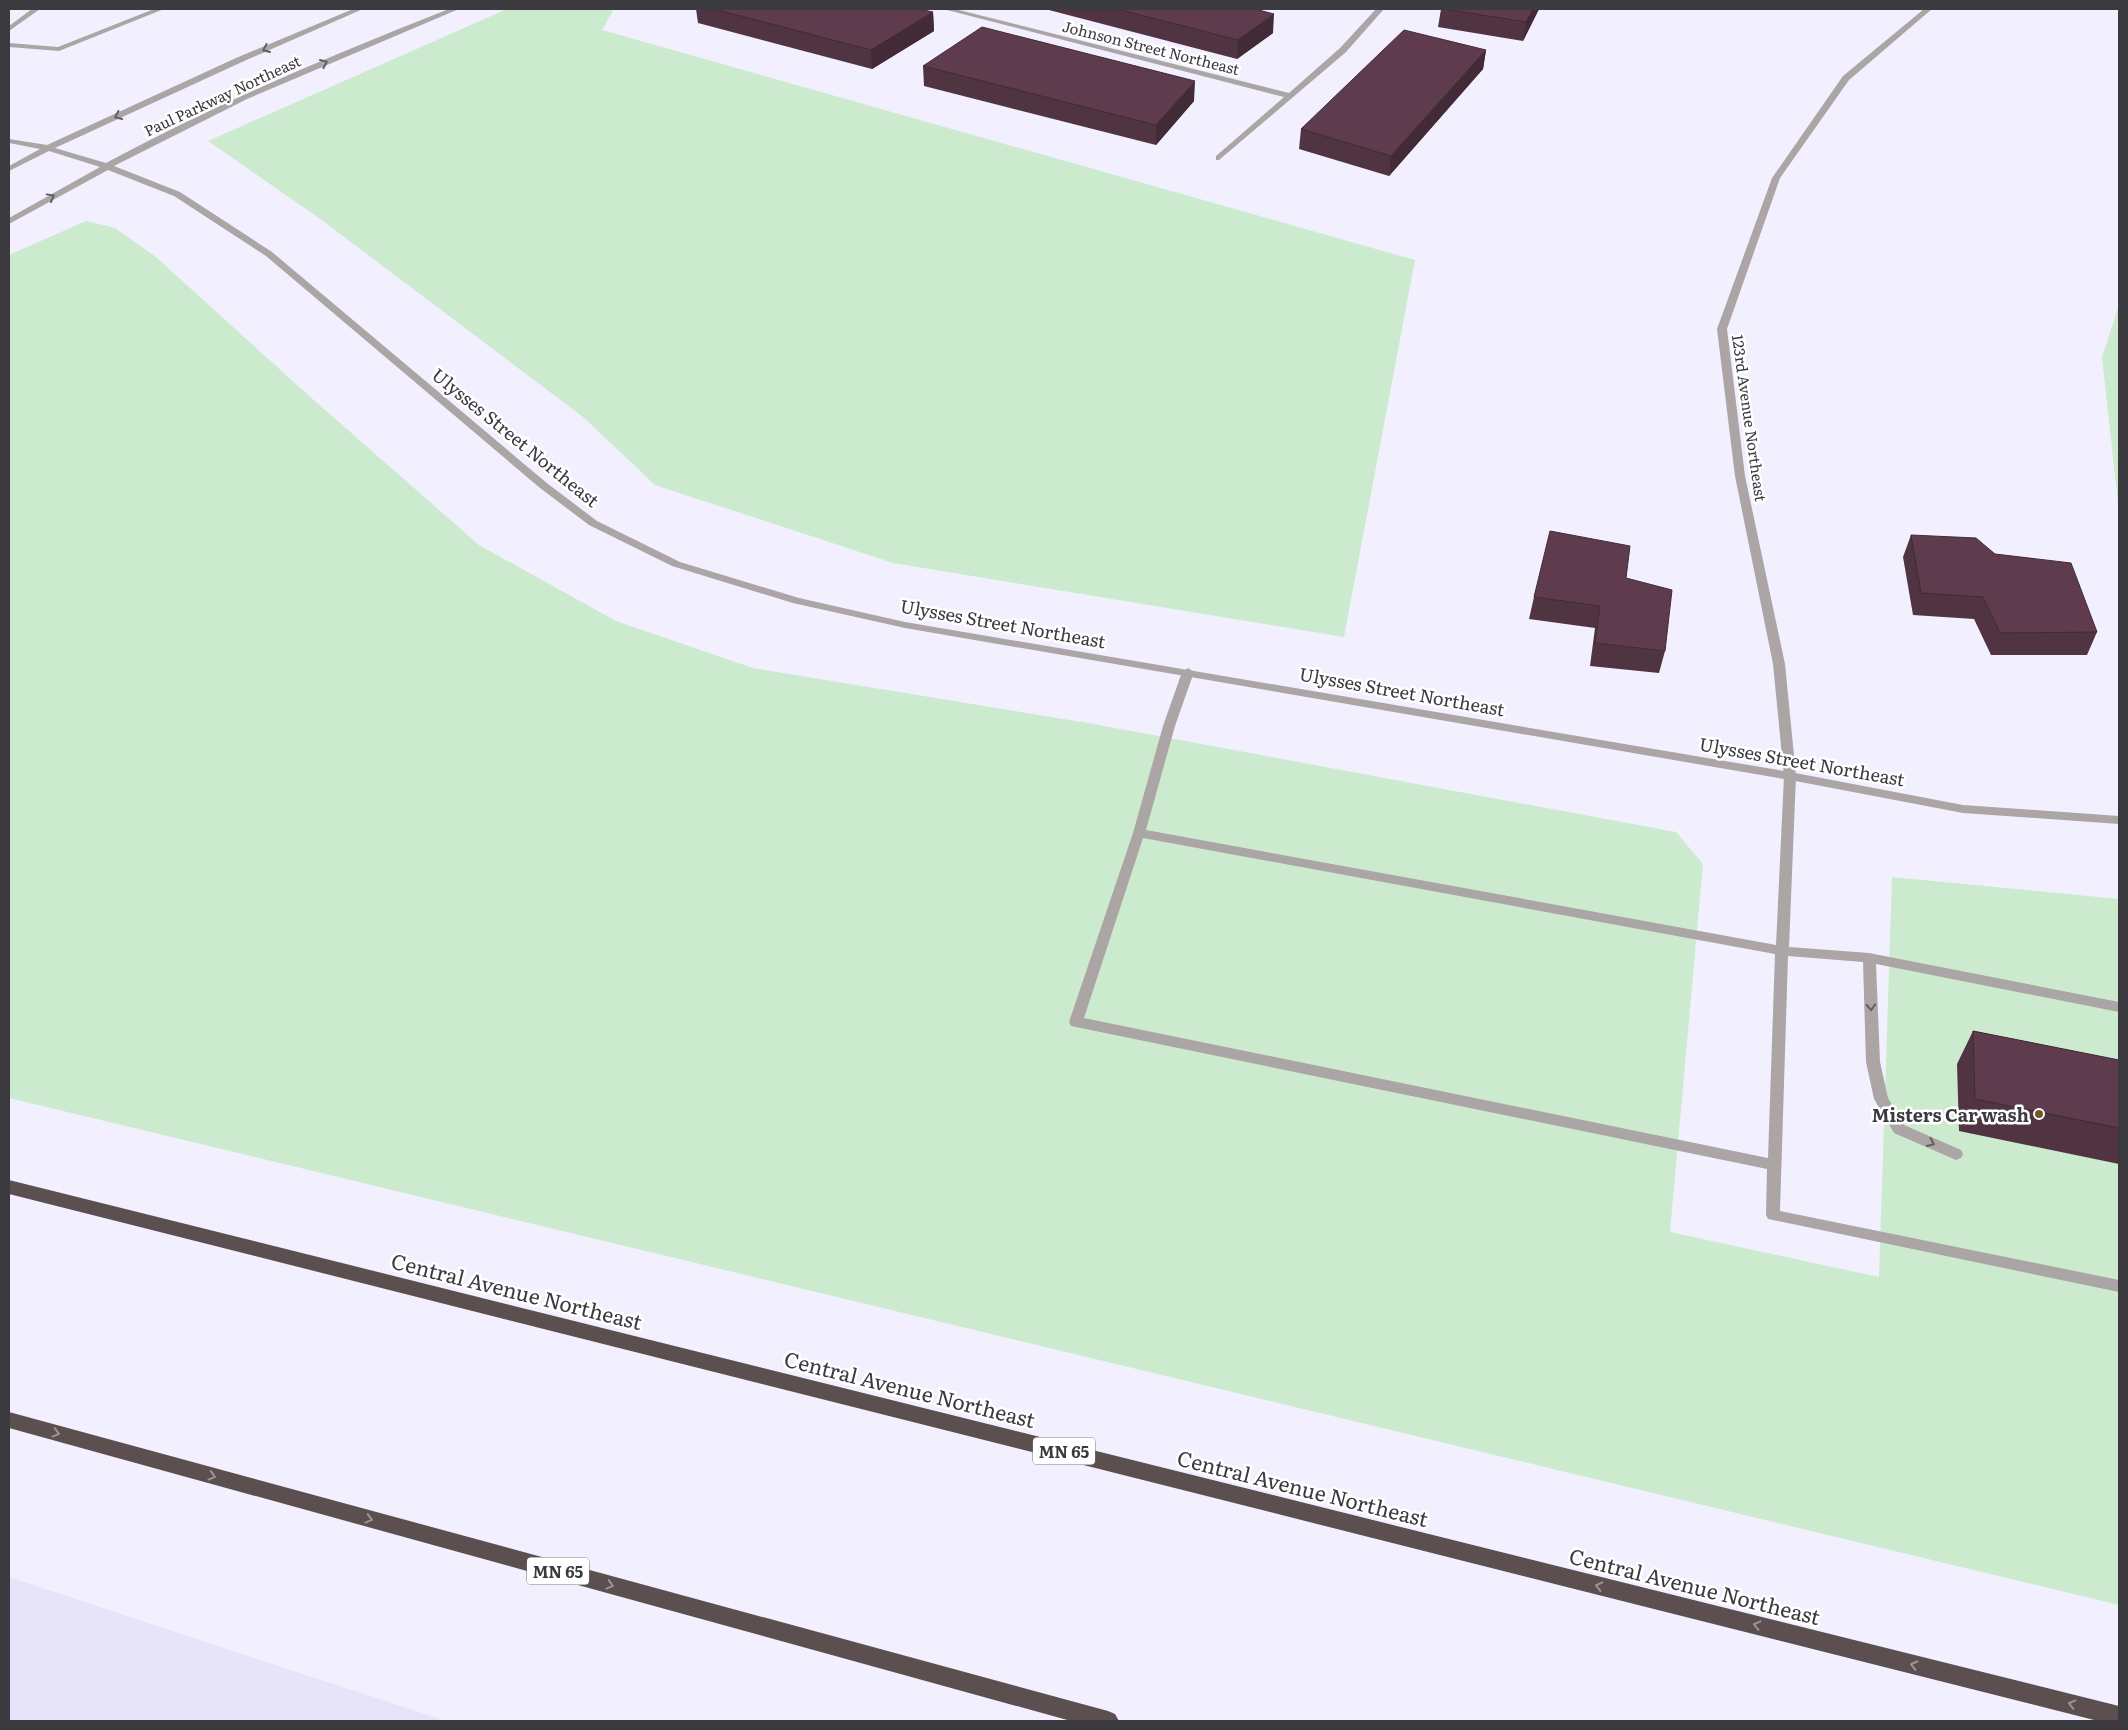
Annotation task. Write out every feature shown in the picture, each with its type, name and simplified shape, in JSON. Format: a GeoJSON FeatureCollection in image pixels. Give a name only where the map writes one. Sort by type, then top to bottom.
{"type":"FeatureCollection","features":[{"type":"Feature","properties":{"kind":"highway","name":"Central Avenue Northeast"},"geometry":{"type":"LineString","coordinates":[[9,1187],[2119,1716]]}},
{"type":"Feature","properties":{"kind":"highway","name":"MN 65"},"geometry":{"type":"LineString","coordinates":[[9,1420],[1108,1721]]}},
{"type":"Feature","properties":{"kind":"street"},"geometry":{"type":"LineString","coordinates":[[9,29],[36,9]]}},
{"type":"Feature","properties":{"kind":"street"},"geometry":{"type":"LineString","coordinates":[[9,45],[59,49],[160,9]]}},
{"type":"Feature","properties":{"kind":"street","name":"Paul Parkway Northeast"},"geometry":{"type":"LineString","coordinates":[[9,169],[48,148],[239,60],[359,9]]}},
{"type":"Feature","properties":{"kind":"street","name":"Paul Parkway Northeast"},"geometry":{"type":"LineString","coordinates":[[9,221],[106,166],[178,129],[294,76],[455,9]]}},
{"type":"Feature","properties":{"kind":"street","name":"Johnson Street Northeast"},"geometry":{"type":"LineString","coordinates":[[947,9],[1290,96]]}},
{"type":"Feature","properties":{"kind":"street"},"geometry":{"type":"LineString","coordinates":[[1219,158],[1343,50],[1380,9]]}},
{"type":"Feature","properties":{"kind":"street","name":"123rd Avenue Northeast"},"geometry":{"type":"LineString","coordinates":[[1928,9],[1846,78],[1776,178],[1722,329],[1740,476],[1779,664],[1790,776],[1786,839],[1773,1215],[2119,1286]]}},
{"type":"Feature","properties":{"kind":"street","name":"Ulysses Street Northeast"},"geometry":{"type":"LineString","coordinates":[[9,141],[48,148],[106,166],[177,194],[269,254],[544,486],[593,523],[676,564],[797,601],[905,625],[1790,776],[1963,809],[2119,820]]}},
{"type":"Feature","properties":{"kind":"street"},"geometry":{"type":"LineString","coordinates":[[1188,672],[1169,726],[1139,833],[1076,1022],[1775,1165]]}},
{"type":"Feature","properties":{"kind":"street"},"geometry":{"type":"LineString","coordinates":[[1139,833],[1783,952],[1869,958],[2119,1007]]}},
{"type":"Feature","properties":{"kind":"street"},"geometry":{"type":"LineString","coordinates":[[1869,958],[1873,1062],[1881,1099],[1899,1129],[1956,1154]]}},
{"type":"Feature","properties":{"kind":"shaded area"},"geometry":{"type":"Polygon","coordinates":[[[9,1577],[446,1721],[9,1721],[9,1577]]]}},
{"type":"Feature","properties":{"kind":"green space"},"geometry":{"type":"Polygon","coordinates":[[[507,9],[608,9],[613,11],[602,30],[1415,260],[1344,637],[893,563],[655,485],[583,417],[319,218],[208,141],[507,9]]]}},
{"type":"Feature","properties":{"kind":"green space"},"geometry":{"type":"Polygon","coordinates":[[[86,221],[115,228],[156,257],[307,394],[479,545],[616,621],[753,668],[1088,723],[1676,832],[1703,864],[1670,1232],[1879,1277],[1892,877],[2119,899],[2119,1605],[9,1098],[9,255],[86,221]]]}},
{"type":"Feature","properties":{"kind":"green space"},"geometry":{"type":"Polygon","coordinates":[[[2119,305],[2119,513],[2102,357],[2119,305]]]}},
{"type":"Feature","properties":{"kind":"building"},"geometry":{"type":"Polygon","coordinates":[[[714,9],[919,9],[933,12],[871,50],[714,9]]]}},
{"type":"Feature","properties":{"kind":"building"},"geometry":{"type":"Polygon","coordinates":[[[1117,9],[1255,9],[1274,14],[1238,40],[1117,9]]]}},
{"type":"Feature","properties":{"kind":"building"},"geometry":{"type":"Polygon","coordinates":[[[1445,9],[1533,9],[1526,22],[1445,9]]]}},
{"type":"Feature","properties":{"kind":"building"},"geometry":{"type":"Polygon","coordinates":[[[982,27],[1195,81],[1156,125],[923,66],[982,27]]]}},
{"type":"Feature","properties":{"kind":"building"},"geometry":{"type":"Polygon","coordinates":[[[1404,30],[1486,50],[1391,156],[1301,129],[1404,30]]]}},
{"type":"Feature","properties":{"kind":"building"},"geometry":{"type":"Polygon","coordinates":[[[1550,531],[1630,546],[1626,578],[1672,590],[1665,651],[1595,643],[1600,606],[1534,597],[1550,531]]]}},
{"type":"Feature","properties":{"kind":"building"},"geometry":{"type":"Polygon","coordinates":[[[1911,535],[1976,538],[1995,554],[2071,563],[2097,632],[2000,633],[1983,597],[1921,593],[1911,535]]]}},
{"type":"Feature","properties":{"kind":"building"},"geometry":{"type":"Polygon","coordinates":[[[1973,1031],[2119,1060],[2119,1128],[1975,1099],[1973,1031]]]}},
{"type":"Feature","properties":{"kind":"place","name":"Misters Car wash"},"geometry":{"type":"Point","coordinates":[2039,1114]}}]}
